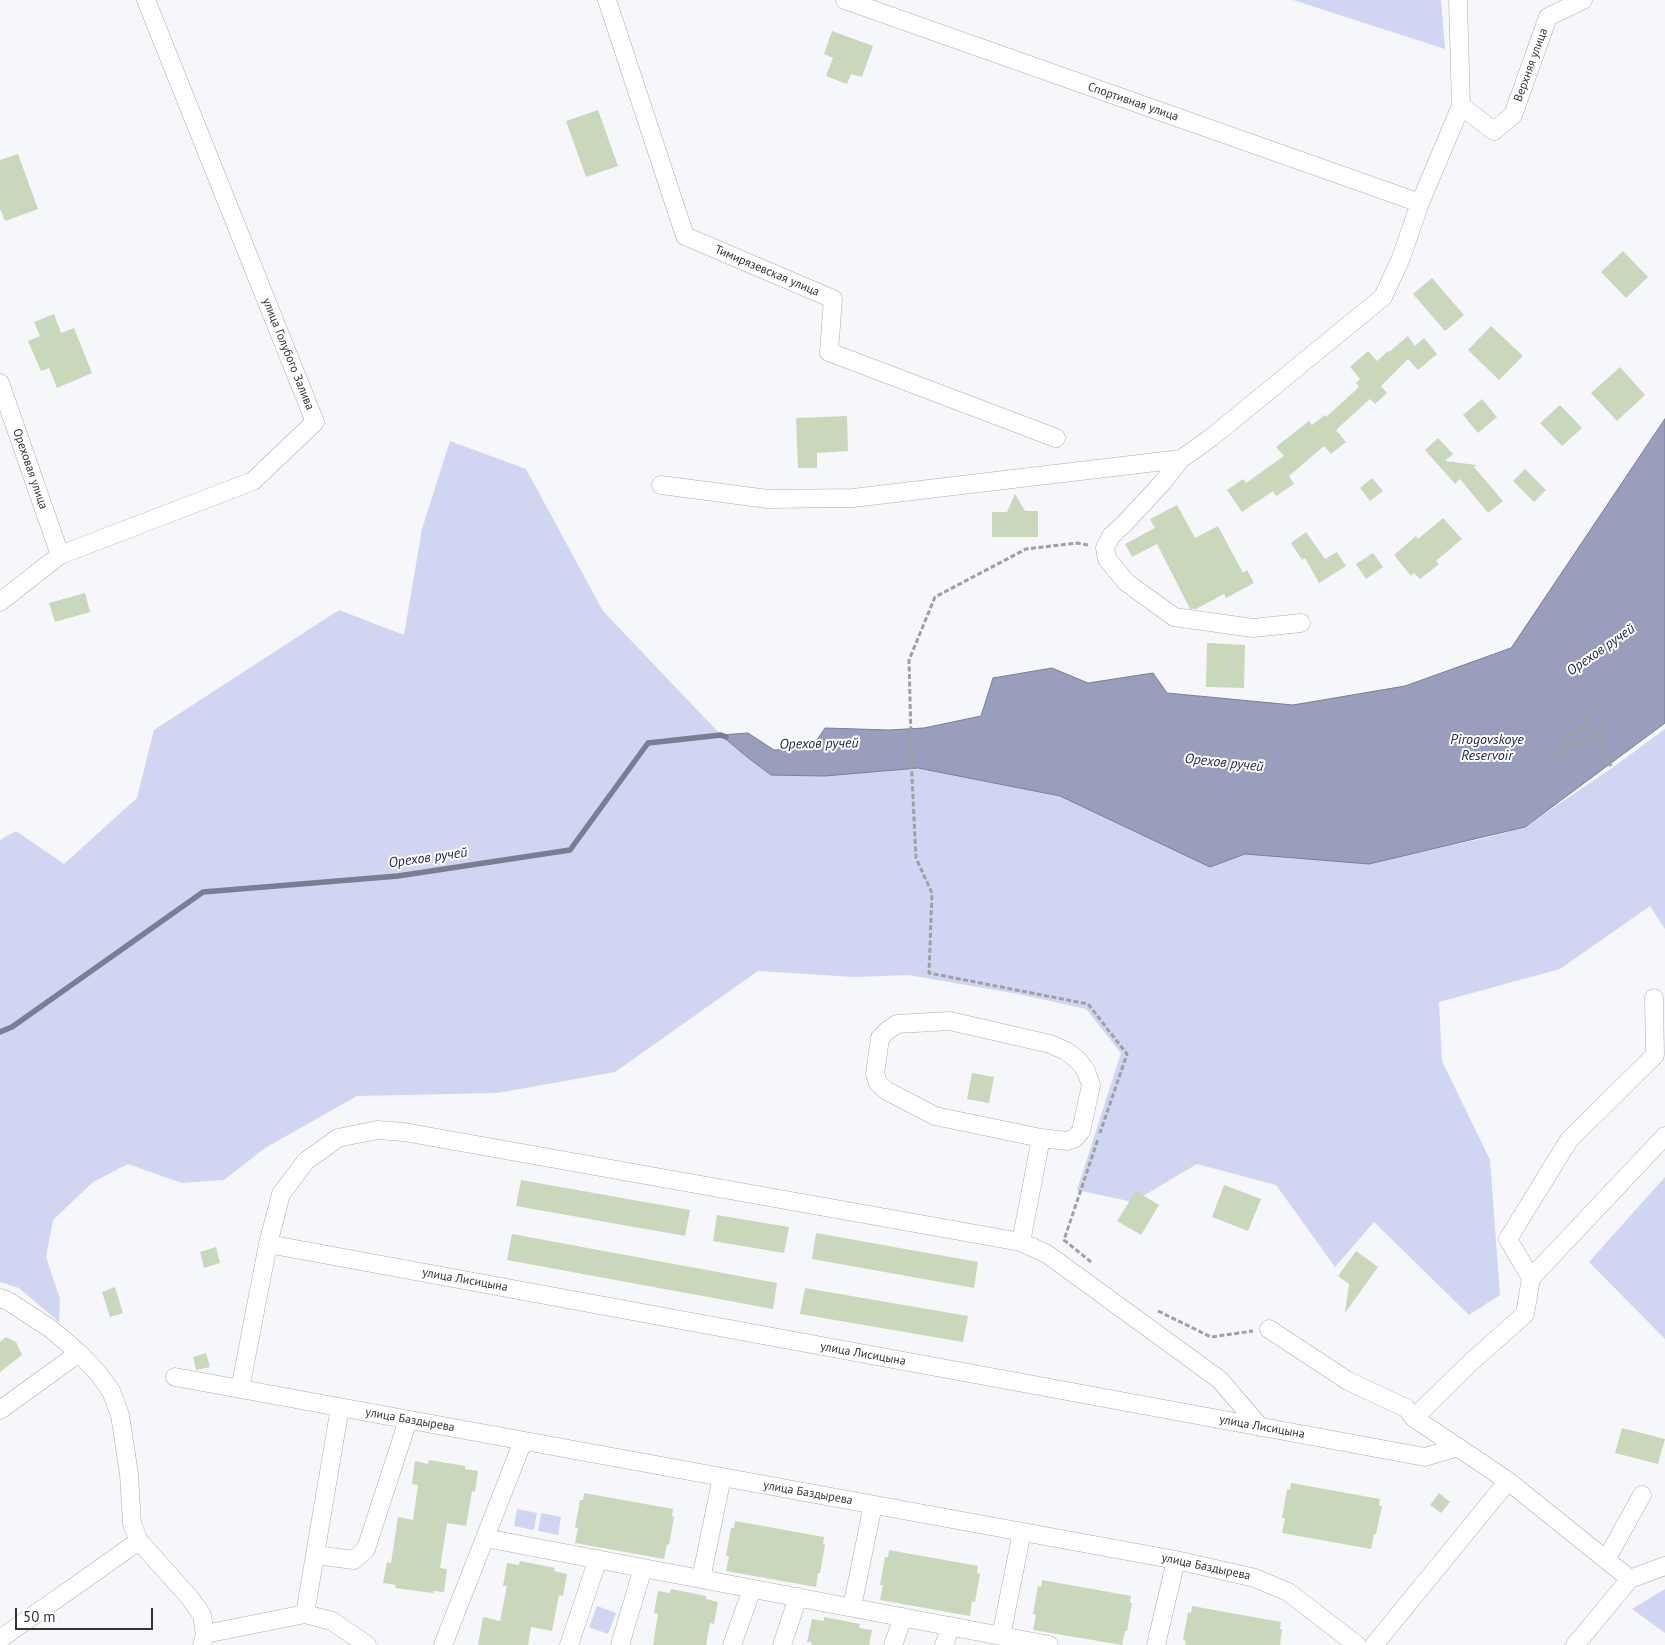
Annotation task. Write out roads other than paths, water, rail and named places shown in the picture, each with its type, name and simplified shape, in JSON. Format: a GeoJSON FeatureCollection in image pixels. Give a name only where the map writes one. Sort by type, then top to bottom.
{"type":"FeatureCollection","features":[{"type":"Feature","properties":{"kind":"street","name":"улица Голубого Залива"},"geometry":{"type":"LineString","coordinates":[[0,602],[60,555],[253,481],[315,422],[146,0]]}},
{"type":"Feature","properties":{"kind":"street","name":"Тимирязевская улица"},"geometry":{"type":"LineString","coordinates":[[607,0],[685,236],[833,299],[829,352],[1056,438]]}},
{"type":"Feature","properties":{"kind":"street","name":"Спортивная улица"},"geometry":{"type":"LineString","coordinates":[[845,0],[1420,203]]}},
{"type":"Feature","properties":{"kind":"street"},"geometry":{"type":"LineString","coordinates":[[1301,623],[1253,628],[1174,617],[1126,582],[1107,559],[1105,548],[1111,536],[1144,503],[1181,459],[1212,438],[1383,297],[1401,258],[1420,203],[1461,106],[1458,0]]}},
{"type":"Feature","properties":{"kind":"street","name":"Верхняя улица"},"geometry":{"type":"LineString","coordinates":[[1461,106],[1494,131],[1513,115],[1548,17],[1583,0]]}},
{"type":"Feature","properties":{"kind":"street","name":"Ореховая улица"},"geometry":{"type":"LineString","coordinates":[[0,383],[60,555]]}},
{"type":"Feature","properties":{"kind":"street"},"geometry":{"type":"LineString","coordinates":[[662,484],[768,499],[853,498],[1181,459]]}},
{"type":"Feature","properties":{"kind":"street"},"geometry":{"type":"LineString","coordinates":[[1531,1278],[1508,1239],[1569,1140],[1655,1055],[1654,998]]}},
{"type":"Feature","properties":{"kind":"street"},"geometry":{"type":"LineString","coordinates":[[950,1021],[1050,1044],[1066,1051],[1079,1061],[1086,1071],[1091,1086],[1081,1131],[1075,1138],[1067,1141],[1041,1138],[935,1116],[887,1091],[878,1083],[874,1074],[880,1038],[897,1024],[950,1021]]}},
{"type":"Feature","properties":{"kind":"street"},"geometry":{"type":"LineString","coordinates":[[240,1389],[268,1244],[281,1194],[306,1161],[338,1138],[377,1130],[414,1134],[1021,1242],[1047,1254],[1220,1380],[1260,1427]]}},
{"type":"Feature","properties":{"kind":"street"},"geometry":{"type":"LineString","coordinates":[[1414,1418],[1470,1363],[1525,1314],[1531,1278],[1665,1136]]}},
{"type":"Feature","properties":{"kind":"street"},"geometry":{"type":"LineString","coordinates":[[1021,1242],[1041,1138]]}},
{"type":"Feature","properties":{"kind":"street","name":"улица Лисицына"},"geometry":{"type":"LineString","coordinates":[[268,1244],[1425,1458],[1458,1447]]}},
{"type":"Feature","properties":{"kind":"street"},"geometry":{"type":"LineString","coordinates":[[0,1298],[8,1301],[51,1329],[79,1353],[98,1373],[111,1391],[120,1415],[129,1474],[132,1524],[139,1541],[190,1598],[202,1615],[203,1640],[305,1614],[332,1621],[367,1645]]}},
{"type":"Feature","properties":{"kind":"street"},"geometry":{"type":"LineString","coordinates":[[1269,1329],[1348,1381],[1406,1408],[1414,1418],[1508,1480],[1630,1579]]}},
{"type":"Feature","properties":{"kind":"street"},"geometry":{"type":"LineString","coordinates":[[0,1410],[79,1353]]}},
{"type":"Feature","properties":{"kind":"street","name":"улица Баздырева"},"geometry":{"type":"LineString","coordinates":[[175,1377],[1176,1560],[1255,1578],[1288,1592],[1357,1645]]}},
{"type":"Feature","properties":{"kind":"street"},"geometry":{"type":"LineString","coordinates":[[305,1614],[340,1407]]}},
{"type":"Feature","properties":{"kind":"street"},"geometry":{"type":"LineString","coordinates":[[315,1555],[354,1560],[366,1549],[408,1420]]}},
{"type":"Feature","properties":{"kind":"street"},"geometry":{"type":"LineString","coordinates":[[443,1645],[523,1440]]}},
{"type":"Feature","properties":{"kind":"street"},"geometry":{"type":"LineString","coordinates":[[702,1579],[722,1477]]}},
{"type":"Feature","properties":{"kind":"street"},"geometry":{"type":"LineString","coordinates":[[1374,1645],[1508,1480]]}},
{"type":"Feature","properties":{"kind":"street"},"geometry":{"type":"LineString","coordinates":[[1606,1560],[1642,1495]]}},
{"type":"Feature","properties":{"kind":"street"},"geometry":{"type":"LineString","coordinates":[[852,1608],[873,1505]]}},
{"type":"Feature","properties":{"kind":"street"},"geometry":{"type":"LineString","coordinates":[[1001,1636],[1022,1532]]}},
{"type":"Feature","properties":{"kind":"street"},"geometry":{"type":"LineString","coordinates":[[485,1538],[1049,1645]]}},
{"type":"Feature","properties":{"kind":"street"},"geometry":{"type":"LineString","coordinates":[[0,1639],[139,1541]]}},
{"type":"Feature","properties":{"kind":"street"},"geometry":{"type":"LineString","coordinates":[[569,1645],[598,1559]]}},
{"type":"Feature","properties":{"kind":"street"},"geometry":{"type":"LineString","coordinates":[[1156,1645],[1176,1560]]}},
{"type":"Feature","properties":{"kind":"street"},"geometry":{"type":"LineString","coordinates":[[1575,1645],[1630,1579],[1665,1566]]}},
{"type":"Feature","properties":{"kind":"street"},"geometry":{"type":"LineString","coordinates":[[620,1645],[643,1568]]}},
{"type":"Feature","properties":{"kind":"street"},"geometry":{"type":"LineString","coordinates":[[732,1645],[752,1589]]}},
{"type":"Feature","properties":{"kind":"street"},"geometry":{"type":"LineString","coordinates":[[782,1645],[798,1598]]}},
{"type":"Feature","properties":{"kind":"street"},"geometry":{"type":"LineString","coordinates":[[893,1645],[903,1617]]}},
{"type":"Feature","properties":{"kind":"street"},"geometry":{"type":"LineString","coordinates":[[944,1645],[951,1626]]}},
{"type":"Feature","properties":{"kind":"water","name":"Pirogovskoye Reservoir"},"geometry":{"type":"Polygon","coordinates":[[[1665,419],[1665,723],[1525,827],[1369,864],[1245,854],[1210,867],[1060,796],[918,768],[825,776],[771,775],[721,735],[748,733],[774,750],[813,746],[825,728],[889,730],[924,728],[981,716],[993,678],[1052,668],[1088,683],[1153,673],[1167,693],[1293,705],[1405,686],[1511,648],[1665,419]]]}},
{"type":"Feature","properties":{"kind":"waterway","name":"Орехов ручей"},"geometry":{"type":"LineString","coordinates":[[0,1032],[12,1027],[203,892],[398,876],[570,850],[648,743],[721,735],[726,737]]}}]}
